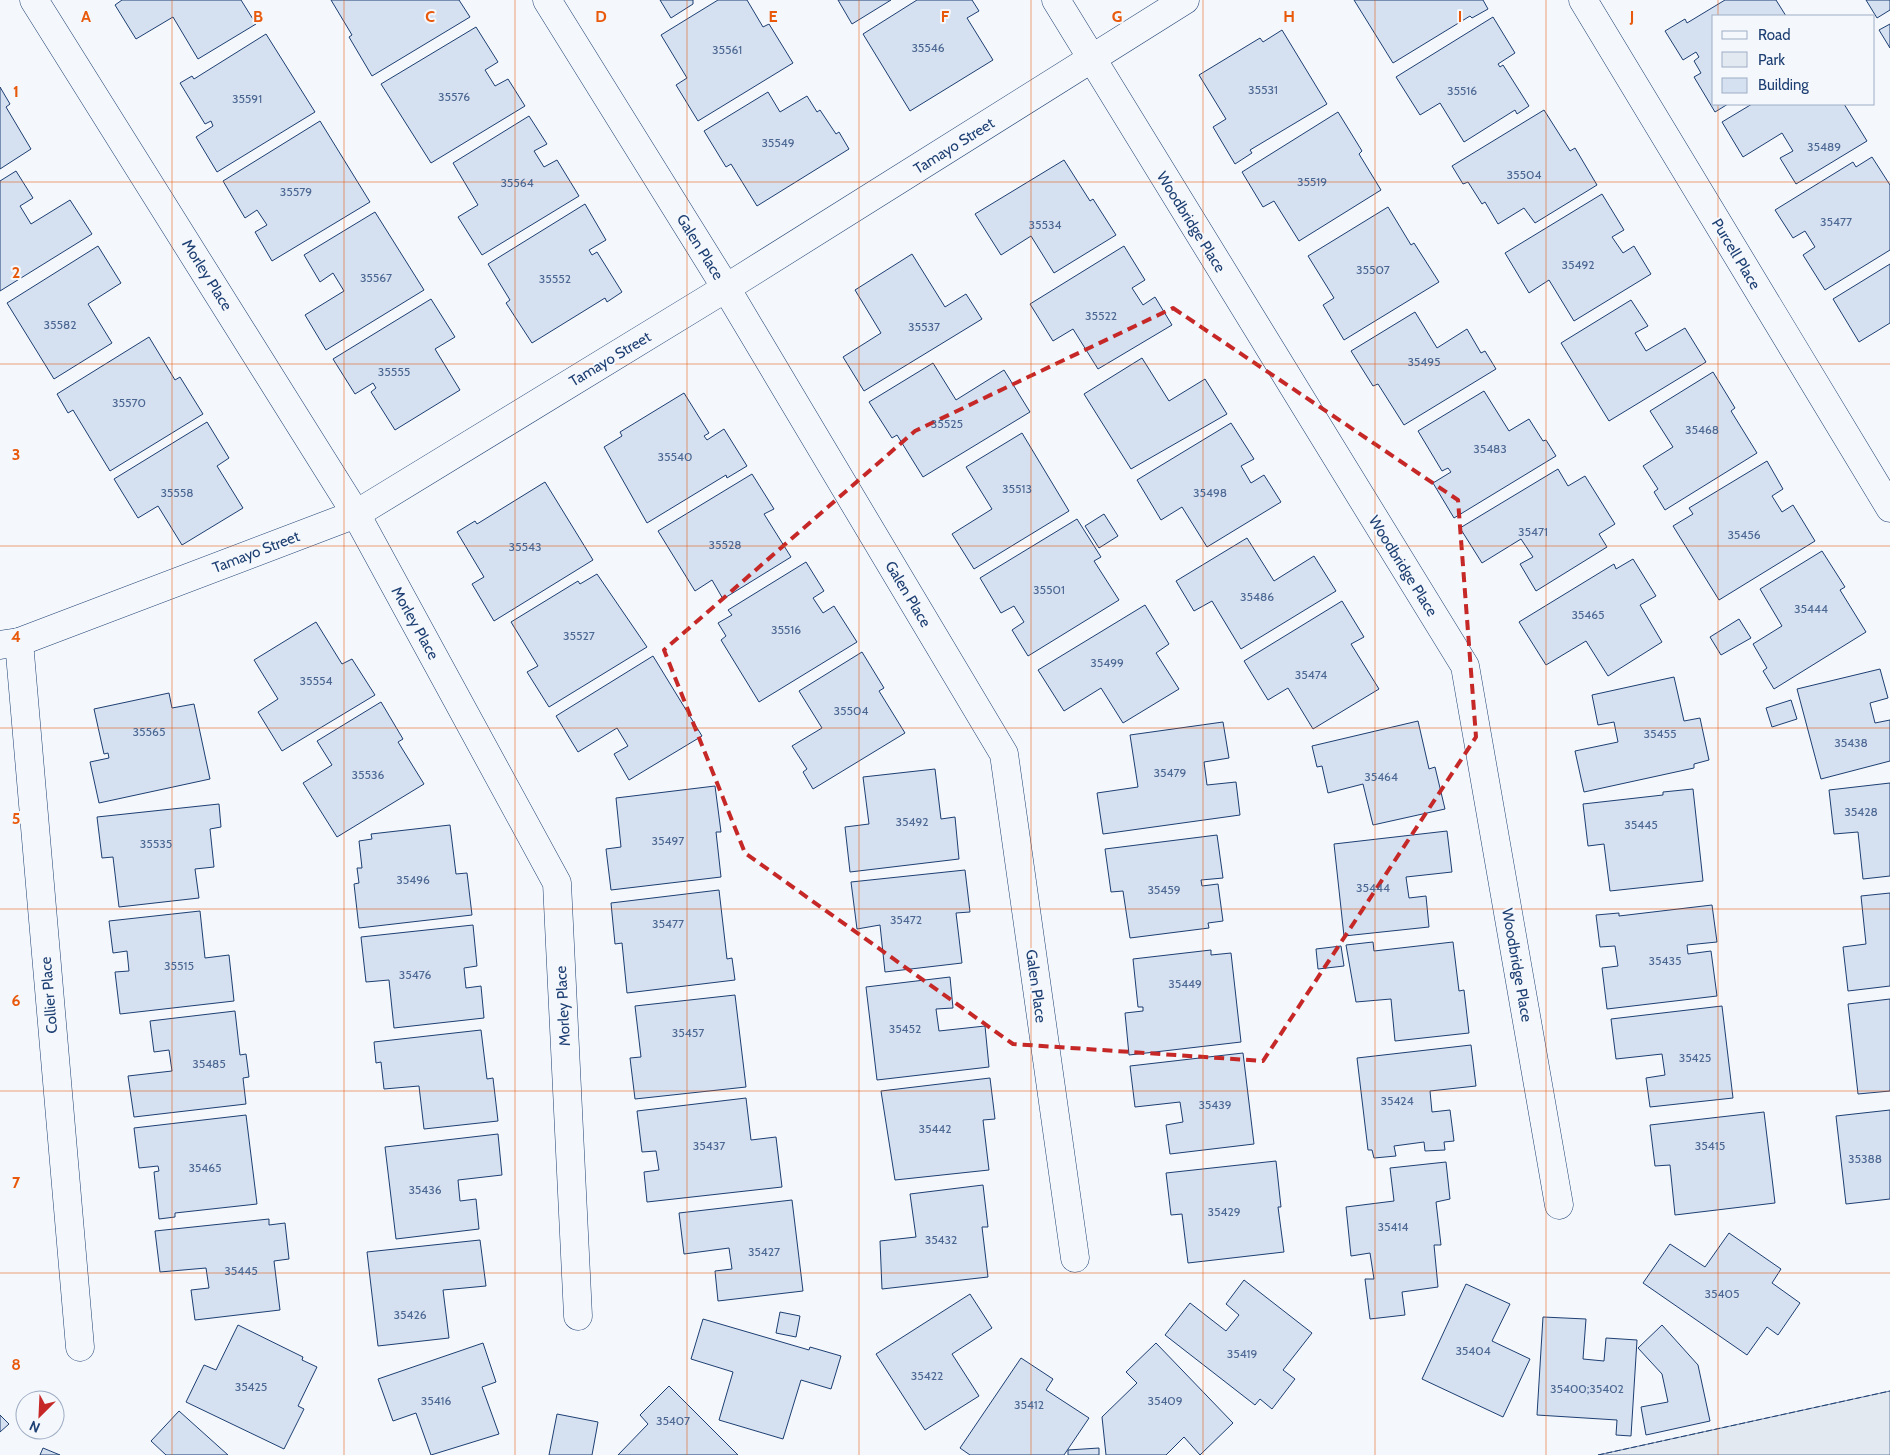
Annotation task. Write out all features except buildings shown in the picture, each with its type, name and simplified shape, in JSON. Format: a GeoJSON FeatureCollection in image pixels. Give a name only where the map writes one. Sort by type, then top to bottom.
{"type":"FeatureCollection","features":[{"type":"Feature","properties":{"kind":"street","name":"Morley Place"},"geometry":{"type":"LineString","coordinates":[[34,0],[356,514],[557,883],[578,1316]]}},
{"type":"Feature","properties":{"kind":"street","name":"Galen Place"},"geometry":{"type":"LineString","coordinates":[[547,0],[726,288],[1004,754],[1075,1258]]}},
{"type":"Feature","properties":{"kind":"street","name":"Woodbridge Place"},"geometry":{"type":"LineString","coordinates":[[1056,0],[1465,666],[1559,1206]]}},
{"type":"Feature","properties":{"kind":"street","name":"Tamayo Street"},"geometry":{"type":"LineString","coordinates":[[9,644],[356,514],[726,288],[1092,60],[1184,0]]}},
{"type":"Feature","properties":{"kind":"street","name":"Purcell Place"},"geometry":{"type":"LineString","coordinates":[[1583,0],[1890,508]]}},
{"type":"Feature","properties":{"kind":"street","name":"Collier Place"},"geometry":{"type":"LineString","coordinates":[[9,644],[80,1347]]}},
{"type":"Feature","properties":{"kind":"highlighted area"},"geometry":{"type":"Polygon","coordinates":[[[1173,308],[1458,500],[1476,737],[1263,1061],[1013,1044],[745,853],[664,650],[915,431],[1173,308]]]}},
{"type":"Feature","properties":{"kind":"green space"},"geometry":{"type":"Polygon","coordinates":[[[1890,1391],[1890,1455],[1598,1455],[1890,1391]]]}},
{"type":"Feature","properties":{"kind":"fence"},"geometry":{"type":"LineString","coordinates":[[1598,1455],[1890,1391]]}}]}
